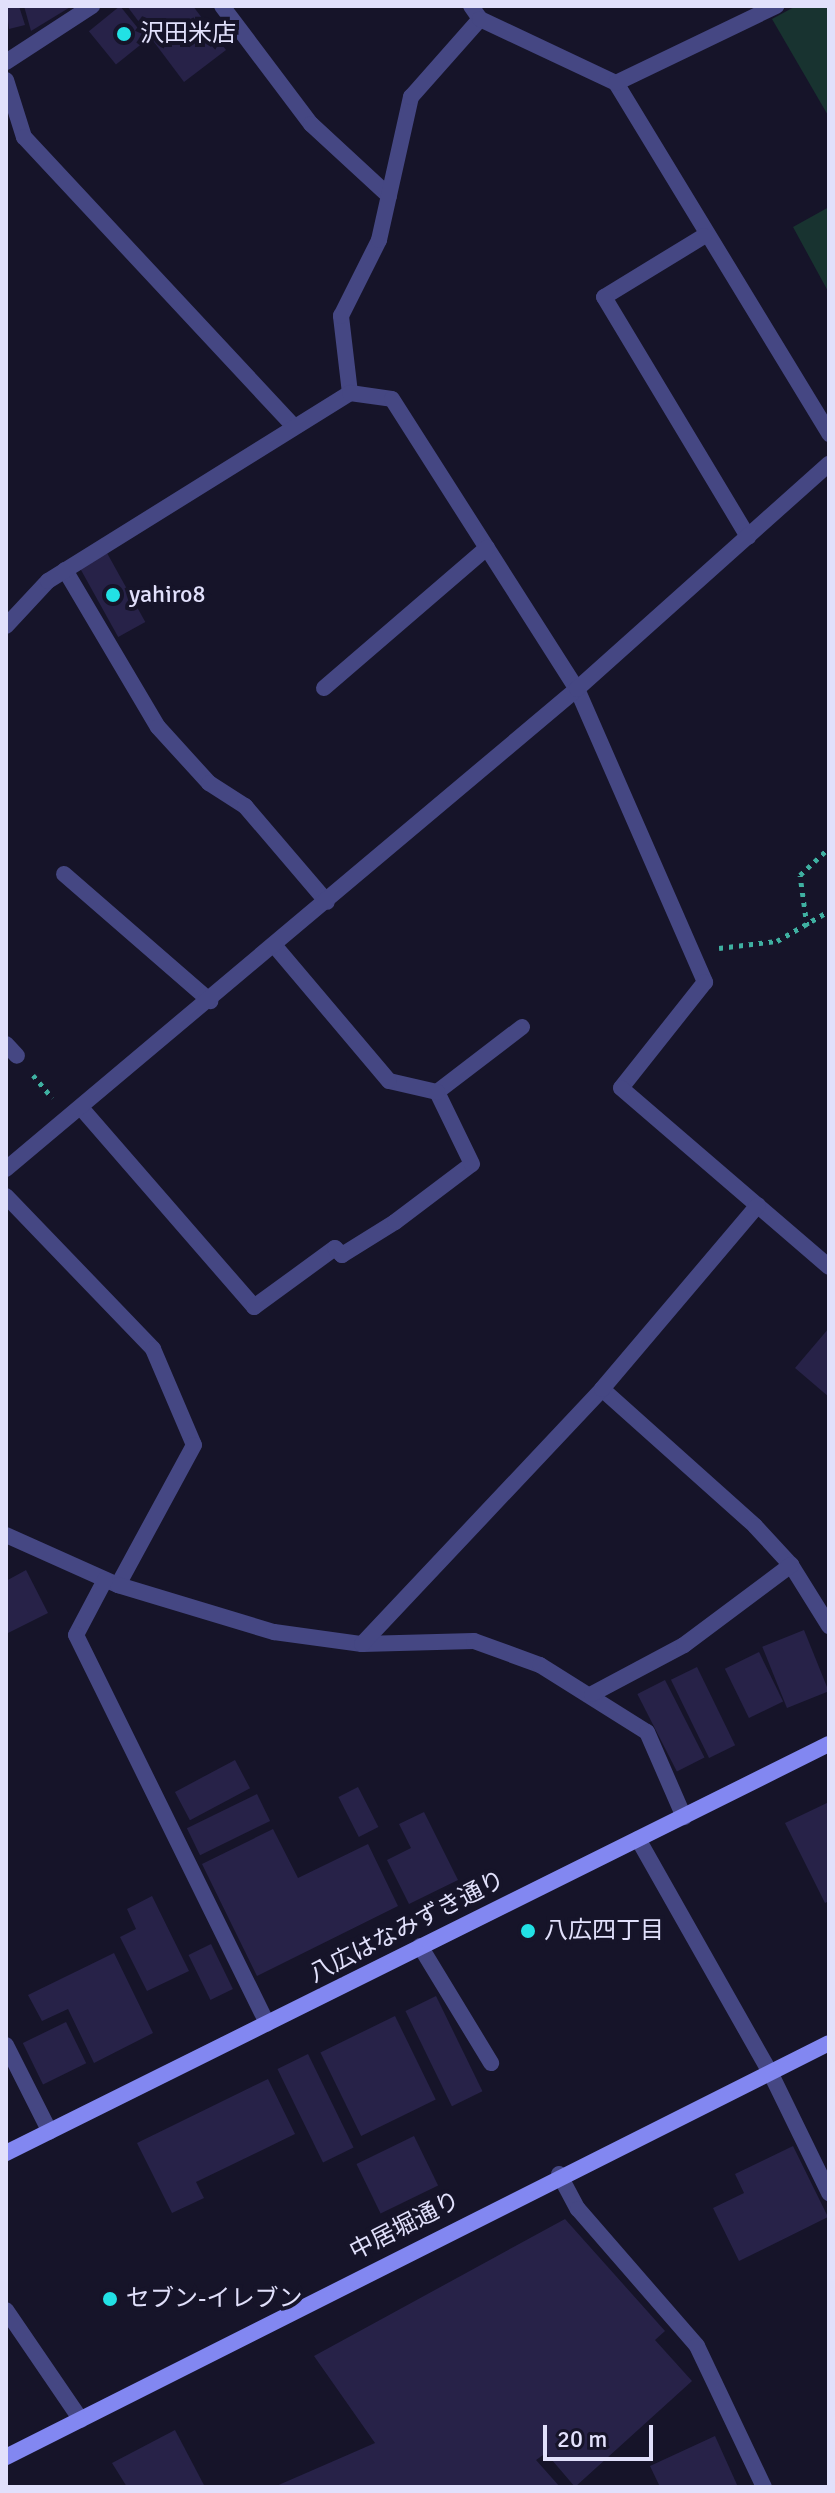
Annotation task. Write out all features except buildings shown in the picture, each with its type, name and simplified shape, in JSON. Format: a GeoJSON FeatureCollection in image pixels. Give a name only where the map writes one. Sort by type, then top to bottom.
{"type":"FeatureCollection","features":[{"type":"Feature","properties":{"kind":"street"},"geometry":{"type":"LineString","coordinates":[[6,62],[92,6]]}},
{"type":"Feature","properties":{"kind":"street"},"geometry":{"type":"LineString","coordinates":[[222,6],[311,124],[389,196]]}},
{"type":"Feature","properties":{"kind":"street"},"geometry":{"type":"LineString","coordinates":[[616,83],[776,6]]}},
{"type":"Feature","properties":{"kind":"street"},"geometry":{"type":"LineString","coordinates":[[350,393],[341,316],[379,240],[411,97],[475,10],[616,83],[704,236],[829,434]]}},
{"type":"Feature","properties":{"kind":"street"},"geometry":{"type":"LineString","coordinates":[[6,80],[24,137],[294,427]]}},
{"type":"Feature","properties":{"kind":"street"},"geometry":{"type":"LineString","coordinates":[[704,236],[604,297],[748,537]]}},
{"type":"Feature","properties":{"kind":"street"},"geometry":{"type":"LineString","coordinates":[[6,626],[65,570],[350,393],[392,399],[577,689],[705,982],[621,1088],[829,1267]]}},
{"type":"Feature","properties":{"kind":"street"},"geometry":{"type":"LineString","coordinates":[[6,1169],[76,1114],[577,689],[829,464]]}},
{"type":"Feature","properties":{"kind":"street"},"geometry":{"type":"LineString","coordinates":[[324,688],[487,548]]}},
{"type":"Feature","properties":{"kind":"street"},"geometry":{"type":"LineString","coordinates":[[65,570],[158,727],[209,783],[245,806],[327,902]]}},
{"type":"Feature","properties":{"kind":"street"},"geometry":{"type":"LineString","coordinates":[[64,874],[210,1001]]}},
{"type":"Feature","properties":{"kind":"street"},"geometry":{"type":"LineString","coordinates":[[275,946],[389,1081],[437,1092]]}},
{"type":"Feature","properties":{"kind":"street"},"geometry":{"type":"LineString","coordinates":[[437,1092],[522,1027]]}},
{"type":"Feature","properties":{"kind":"street"},"geometry":{"type":"LineString","coordinates":[[76,1114],[254,1307],[335,1248],[342,1255],[395,1222],[472,1164],[437,1092]]}},
{"type":"Feature","properties":{"kind":"street"},"geometry":{"type":"LineString","coordinates":[[6,1196],[153,1349],[194,1445],[76,1635],[267,2024]]}},
{"type":"Feature","properties":{"kind":"street"},"geometry":{"type":"LineString","coordinates":[[362,1644],[602,1389],[758,1205]]}},
{"type":"Feature","properties":{"kind":"street"},"geometry":{"type":"LineString","coordinates":[[602,1389],[791,1565],[829,1626]]}},
{"type":"Feature","properties":{"kind":"street"},"geometry":{"type":"LineString","coordinates":[[6,1535],[111,1582],[274,1632],[362,1644],[474,1641],[592,1694],[647,1732],[684,1817]]}},
{"type":"Feature","properties":{"kind":"street"},"geometry":{"type":"LineString","coordinates":[[592,1694],[721,1622],[791,1565]]}},
{"type":"Feature","properties":{"kind":"street","name":"八広はなみずき通り"},"geometry":{"type":"LineString","coordinates":[[6,2153],[829,1744]]}},
{"type":"Feature","properties":{"kind":"street"},"geometry":{"type":"LineString","coordinates":[[638,1839],[770,2072],[829,2193]]}},
{"type":"Feature","properties":{"kind":"street"},"geometry":{"type":"LineString","coordinates":[[420,1946],[491,2063]]}},
{"type":"Feature","properties":{"kind":"street","name":"中居堀通り"},"geometry":{"type":"LineString","coordinates":[[6,2457],[559,2174],[829,2043]]}},
{"type":"Feature","properties":{"kind":"street"},"geometry":{"type":"LineString","coordinates":[[6,2045],[50,2132]]}},
{"type":"Feature","properties":{"kind":"street"},"geometry":{"type":"LineString","coordinates":[[559,2174],[578,2209],[697,2346],[764,2487]]}},
{"type":"Feature","properties":{"kind":"street"},"geometry":{"type":"LineString","coordinates":[[6,2310],[81,2420]]}},
{"type":"Feature","properties":{"kind":"path"},"geometry":{"type":"LineString","coordinates":[[807,926],[800,875],[829,848]]}},
{"type":"Feature","properties":{"kind":"path"},"geometry":{"type":"LineString","coordinates":[[717,949],[777,941],[829,911]]}},
{"type":"Feature","properties":{"kind":"path"},"geometry":{"type":"LineString","coordinates":[[11,1050],[76,1114]]}},
{"type":"Feature","properties":{"kind":"green space"},"geometry":{"type":"Polygon","coordinates":[[[796,6],[829,6],[829,117],[772,19],[796,6]]]}},
{"type":"Feature","properties":{"kind":"green space"},"geometry":{"type":"Polygon","coordinates":[[[829,207],[829,293],[793,227],[829,207]]]}},
{"type":"Feature","properties":{"kind":"place","name":"沢田米店"},"geometry":{"type":"Point","coordinates":[124,34]}},
{"type":"Feature","properties":{"kind":"place","name":"yahiro8"},"geometry":{"type":"Point","coordinates":[113,595]}},
{"type":"Feature","properties":{"kind":"place","name":"八広四丁目"},"geometry":{"type":"Point","coordinates":[528,1931]}},
{"type":"Feature","properties":{"kind":"place","name":"セブン-イレブン"},"geometry":{"type":"Point","coordinates":[110,2299]}}]}
